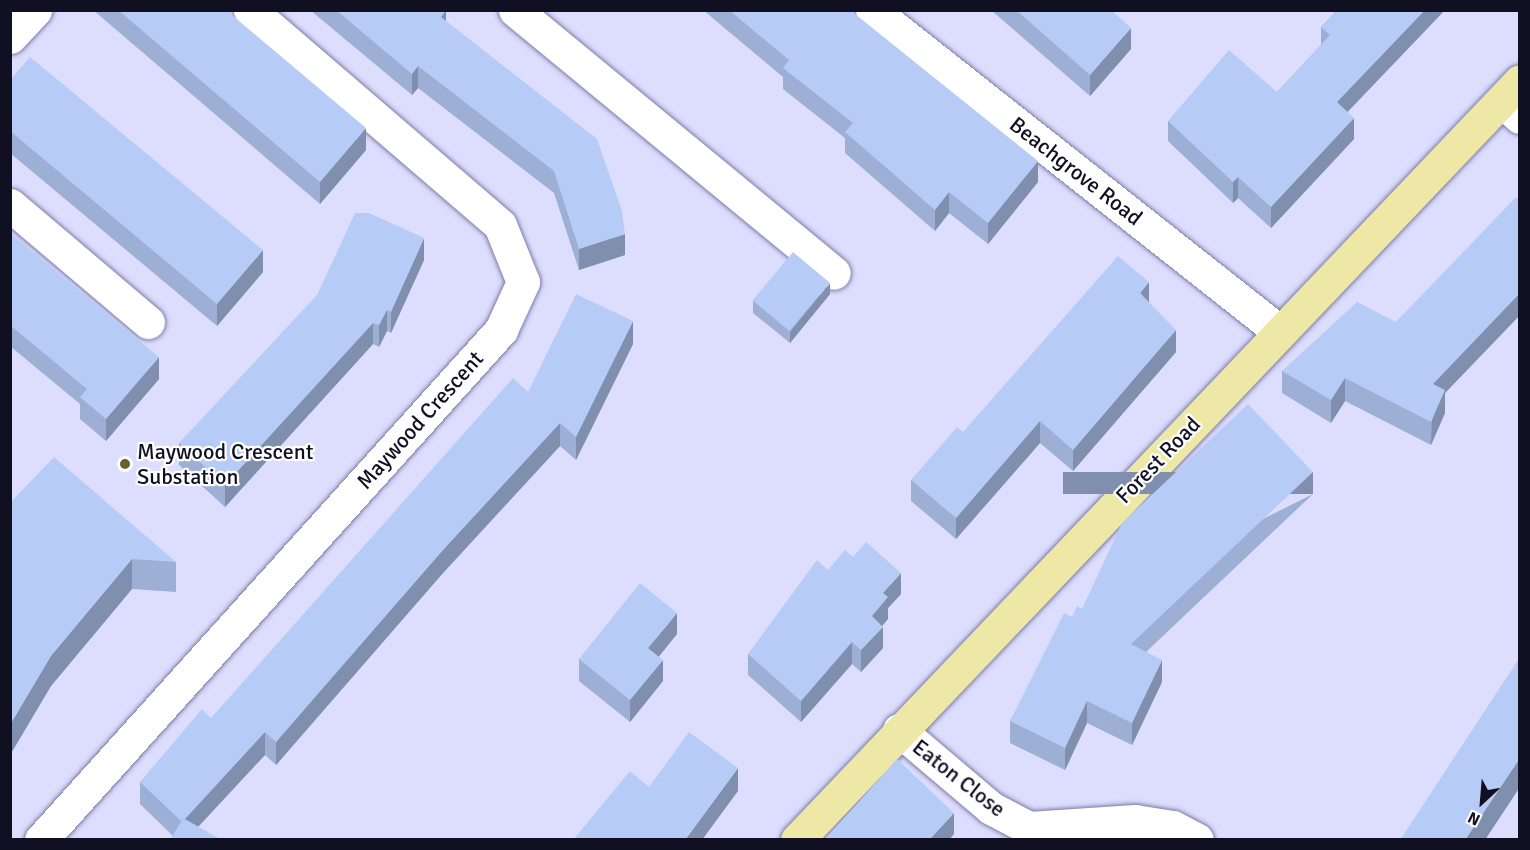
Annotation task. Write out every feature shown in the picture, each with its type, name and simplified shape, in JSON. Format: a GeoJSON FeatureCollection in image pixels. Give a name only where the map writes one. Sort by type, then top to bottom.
{"type":"FeatureCollection","features":[{"type":"Feature","properties":{"kind":"main road","name":"Forest Road"},"geometry":{"type":"LineString","coordinates":[[796,840],[1280,332],[1514,100]]}},
{"type":"Feature","properties":{"kind":"street"},"geometry":{"type":"LineString","coordinates":[[10,37],[35,10]]}},
{"type":"Feature","properties":{"kind":"street","name":"Maywood Crescent"},"geometry":{"type":"LineString","coordinates":[[41,840],[501,330],[522,282],[500,225],[250,10]]}},
{"type":"Feature","properties":{"kind":"street"},"geometry":{"type":"LineString","coordinates":[[515,10],[834,273]]}},
{"type":"Feature","properties":{"kind":"street","name":"Beachgrove Road"},"geometry":{"type":"LineString","coordinates":[[874,11],[1280,332]]}},
{"type":"Feature","properties":{"kind":"street"},"geometry":{"type":"LineString","coordinates":[[10,205],[148,322]]}},
{"type":"Feature","properties":{"kind":"street","name":"Eaton Close"},"geometry":{"type":"LineString","coordinates":[[899,730],[991,808],[1029,828],[1135,821],[1173,827],[1197,840]]}},
{"type":"Feature","properties":{"kind":"building"},"geometry":{"type":"Polygon","coordinates":[[[118,10],[226,10],[366,128],[320,182],[118,10]]]}},
{"type":"Feature","properties":{"kind":"building"},"geometry":{"type":"Polygon","coordinates":[[[336,10],[446,10],[441,17],[597,139],[622,211],[625,234],[579,249],[554,171],[418,66],[412,74],[336,10]]]}},
{"type":"Feature","properties":{"kind":"building"},"geometry":{"type":"Polygon","coordinates":[[[729,10],[850,10],[1038,161],[988,223],[949,192],[935,210],[845,132],[853,123],[783,68],[789,60],[729,10]]]}},
{"type":"Feature","properties":{"kind":"building"},"geometry":{"type":"Polygon","coordinates":[[[1016,10],[1111,10],[1131,28],[1090,75],[1016,10]]]}},
{"type":"Feature","properties":{"kind":"building"},"geometry":{"type":"Polygon","coordinates":[[[1337,10],[1425,10],[1337,102],[1354,118],[1271,207],[1238,177],[1233,182],[1168,121],[1229,50],[1277,92],[1330,35],[1321,27],[1337,10]]]}},
{"type":"Feature","properties":{"kind":"building"},"geometry":{"type":"Polygon","coordinates":[[[30,57],[263,250],[217,304],[10,131],[10,80],[30,57]]]}},
{"type":"Feature","properties":{"kind":"building"},"geometry":{"type":"Polygon","coordinates":[[[1516,197],[1520,201],[1520,293],[1433,384],[1445,390],[1431,422],[1345,378],[1331,400],[1282,371],[1357,302],[1396,322],[1516,197]]]}},
{"type":"Feature","properties":{"kind":"building"},"geometry":{"type":"Polygon","coordinates":[[[355,213],[369,213],[424,238],[391,312],[387,310],[379,325],[373,323],[225,485],[179,443],[317,295],[355,213]]]}},
{"type":"Feature","properties":{"kind":"building"},"geometry":{"type":"Polygon","coordinates":[[[10,233],[159,357],[106,419],[80,397],[87,389],[10,325],[10,233]]]}},
{"type":"Feature","properties":{"kind":"building"},"geometry":{"type":"Polygon","coordinates":[[[793,252],[830,283],[789,331],[753,300],[793,252]]]}},
{"type":"Feature","properties":{"kind":"building"},"geometry":{"type":"Polygon","coordinates":[[[1118,256],[1149,282],[1140,293],[1176,330],[1073,450],[1040,421],[956,518],[911,480],[957,427],[963,432],[1118,256]]]}},
{"type":"Feature","properties":{"kind":"building"},"geometry":{"type":"Polygon","coordinates":[[[576,294],[633,321],[576,437],[560,423],[443,550],[276,742],[265,732],[181,821],[140,782],[202,709],[211,718],[513,378],[528,392],[576,294]]]}},
{"type":"Feature","properties":{"kind":"building"},"geometry":{"type":"Polygon","coordinates":[[[1248,404],[1313,472],[1131,644],[1162,660],[1132,723],[1087,701],[1065,748],[1010,721],[1064,613],[1072,617],[1077,606],[1082,609],[1122,523],[1248,404]]]}},
{"type":"Feature","properties":{"kind":"building"},"geometry":{"type":"Polygon","coordinates":[[[54,457],[176,562],[132,559],[51,656],[10,725],[10,503],[54,457]]]}},
{"type":"Feature","properties":{"kind":"building"},"geometry":{"type":"Polygon","coordinates":[[[866,542],[901,573],[883,593],[888,597],[872,616],[883,627],[861,650],[852,642],[801,701],[748,654],[817,560],[828,570],[845,550],[853,557],[866,542]]]}},
{"type":"Feature","properties":{"kind":"building"},"geometry":{"type":"Polygon","coordinates":[[[640,583],[677,613],[648,648],[663,660],[630,700],[579,659],[640,583]]]}},
{"type":"Feature","properties":{"kind":"building"},"geometry":{"type":"Polygon","coordinates":[[[1520,657],[1520,758],[1465,840],[1400,840],[1520,657]]]}},
{"type":"Feature","properties":{"kind":"building"},"geometry":{"type":"Polygon","coordinates":[[[689,732],[738,768],[685,840],[573,840],[630,771],[649,787],[689,732]]]}},
{"type":"Feature","properties":{"kind":"building"},"geometry":{"type":"Polygon","coordinates":[[[897,759],[954,813],[929,840],[825,840],[897,759]]]}},
{"type":"Feature","properties":{"kind":"building"},"geometry":{"type":"Polygon","coordinates":[[[183,818],[222,840],[170,840],[183,818]]]}},
{"type":"Feature","properties":{"kind":"place","name":"Maywood Crescent Substation"},"geometry":{"type":"Point","coordinates":[125,464]}}]}
